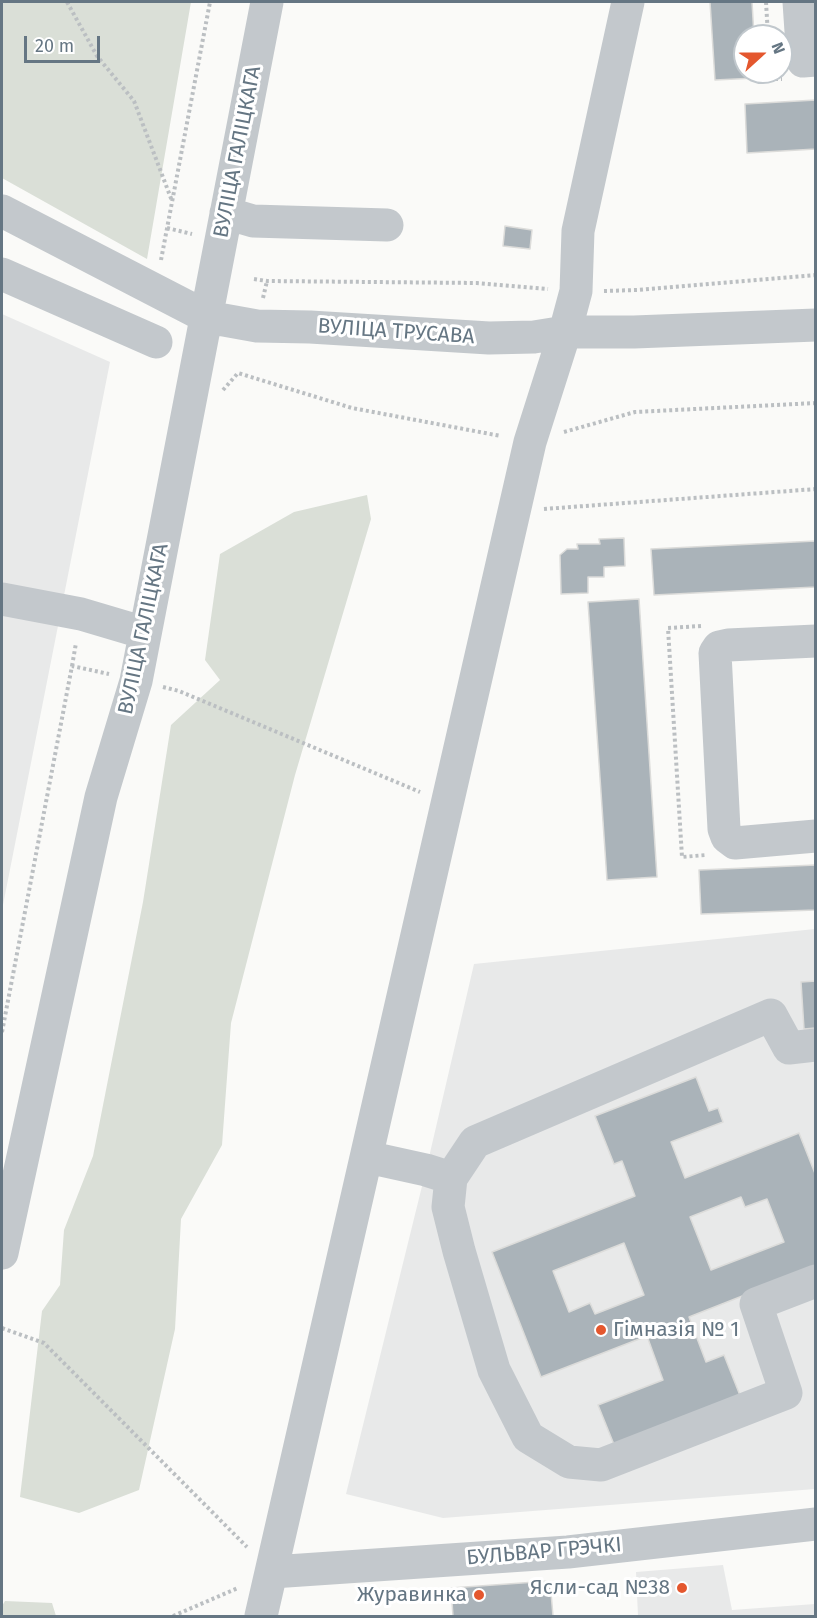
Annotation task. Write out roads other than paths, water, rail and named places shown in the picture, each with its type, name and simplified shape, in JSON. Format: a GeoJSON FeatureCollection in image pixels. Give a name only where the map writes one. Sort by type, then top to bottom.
{"type":"FeatureCollection","features":[{"type":"Feature","properties":{"kind":"street","name":"ВУЛІЦА ГАЛІЦКАГА"},"geometry":{"type":"LineString","coordinates":[[4,1232],[101,797],[136,681],[267,2]]}},
{"type":"Feature","properties":{"kind":"street"},"geometry":{"type":"LineString","coordinates":[[261,1617],[530,442],[576,291],[578,231],[628,2]]}},
{"type":"Feature","properties":{"kind":"street"},"geometry":{"type":"LineString","coordinates":[[799,2],[803,61],[816,60]]}},
{"type":"Feature","properties":{"kind":"street","name":"ВУЛІЦА ТРУСАВА"},"geometry":{"type":"LineString","coordinates":[[2,211],[207,317],[257,326],[489,338],[534,337],[565,332],[634,333],[816,325]]}},
{"type":"Feature","properties":{"kind":"street"},"geometry":{"type":"LineString","coordinates":[[226,213],[252,221],[387,225]]}},
{"type":"Feature","properties":{"kind":"street"},"geometry":{"type":"LineString","coordinates":[[2,274],[156,342]]}},
{"type":"Feature","properties":{"kind":"street"},"geometry":{"type":"LineString","coordinates":[[2,599],[81,614],[145,633]]}},
{"type":"Feature","properties":{"kind":"street"},"geometry":{"type":"LineString","coordinates":[[816,641],[728,645],[719,647],[715,653],[724,829],[727,837],[735,843],[816,836]]}},
{"type":"Feature","properties":{"kind":"street"},"geometry":{"type":"LineString","coordinates":[[816,1045],[789,1048],[771,1015],[475,1142],[451,1178],[448,1207],[494,1370],[528,1437],[569,1462],[601,1466],[786,1393],[756,1304],[816,1281]]}},
{"type":"Feature","properties":{"kind":"street"},"geometry":{"type":"LineString","coordinates":[[366,1157],[451,1178]]}},
{"type":"Feature","properties":{"kind":"street","name":"БУЛЬВАР ГРЭЧКІ"},"geometry":{"type":"LineString","coordinates":[[272,1572],[568,1552],[816,1524]]}},
{"type":"Feature","properties":{"kind":"place","name":"Гімназія № 1"},"geometry":{"type":"Point","coordinates":[601,1330]}},
{"type":"Feature","properties":{"kind":"place","name":"Ясли-сад №38"},"geometry":{"type":"Point","coordinates":[682,1588]}},
{"type":"Feature","properties":{"kind":"place","name":"Журавинка"},"geometry":{"type":"Point","coordinates":[479,1595]}}]}
